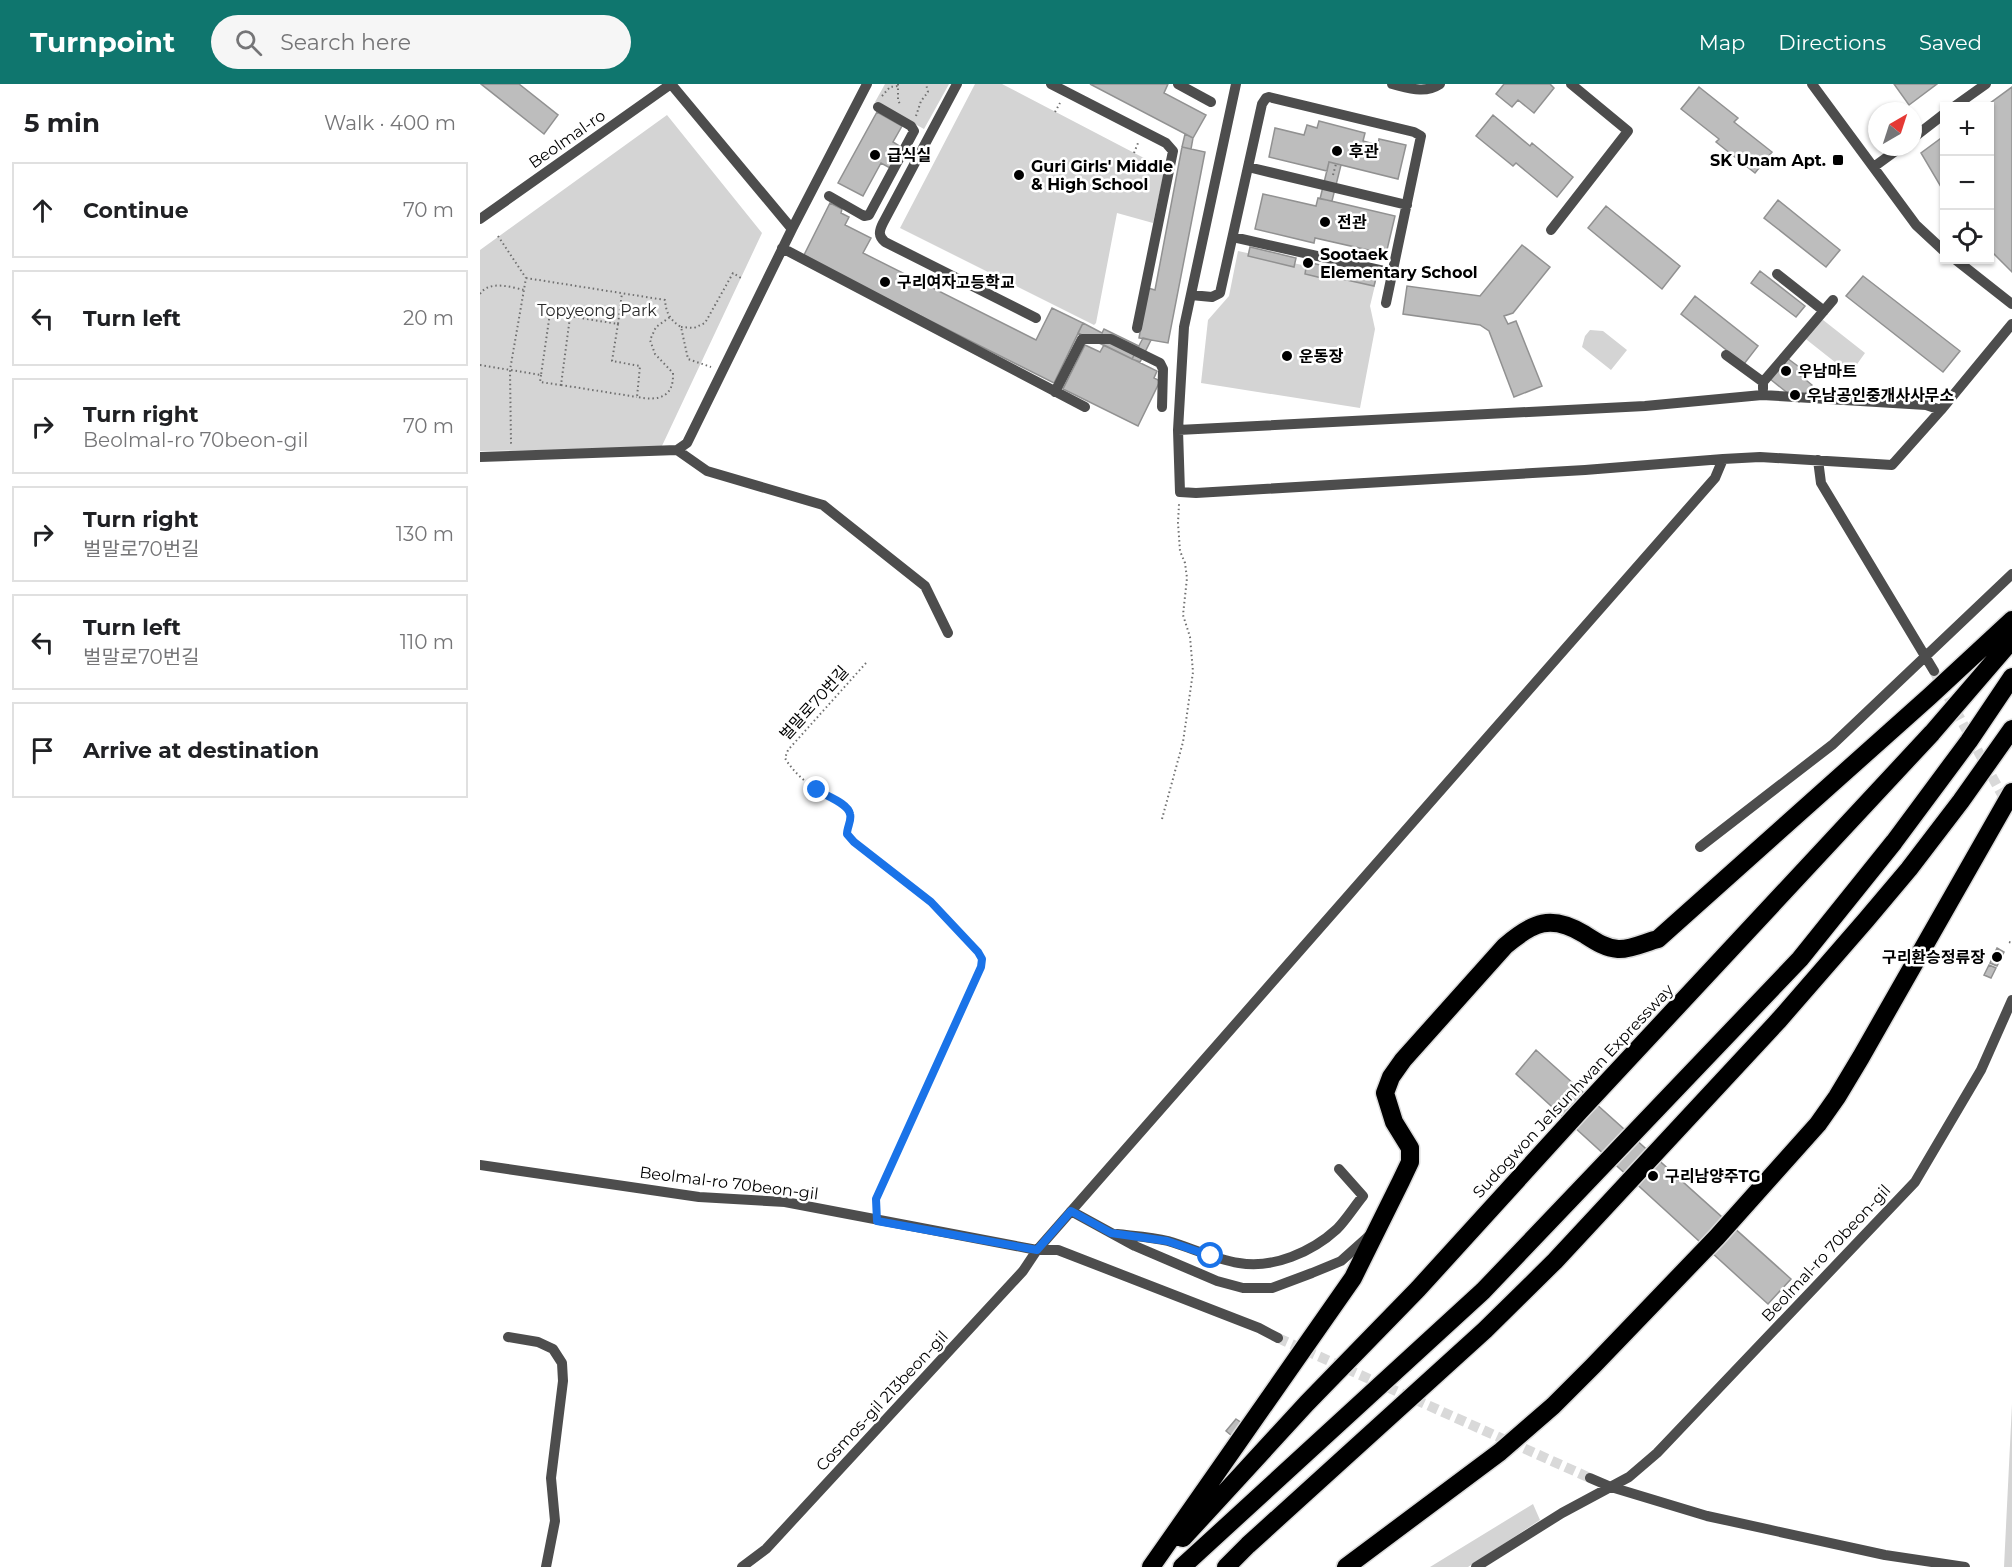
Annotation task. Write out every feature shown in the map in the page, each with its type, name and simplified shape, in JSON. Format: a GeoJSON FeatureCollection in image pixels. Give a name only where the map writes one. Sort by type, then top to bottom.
{"type":"FeatureCollection","features":[{"type":"Feature","properties":{"kind":"highway"},"geometry":{"type":"LineString","coordinates":[[1151,1567],[1353,1278],[1410,1162],[1410,1148],[1394,1122],[1385,1092],[1391,1077],[1403,1060],[1506,946],[1523,931],[1541,922],[1570,926],[1601,945],[1619,949],[1658,939],[1922,704],[2012,620]]}},
{"type":"Feature","properties":{"kind":"highway","name":"Sudogwon Je1sunhwan Expressway"},"geometry":{"type":"LineString","coordinates":[[1162,1567],[1194,1526],[1307,1403],[1418,1289],[1578,1112],[1932,733],[2012,640]]}},
{"type":"Feature","properties":{"kind":"highway"},"geometry":{"type":"LineString","coordinates":[[1182,1567],[1483,1291],[1800,959],[1894,842],[1969,741],[2012,677]]}},
{"type":"Feature","properties":{"kind":"highway"},"geometry":{"type":"LineString","coordinates":[[1226,1567],[1485,1330],[1563,1253],[1779,1020],[1866,920],[1961,801],[2012,729]]}},
{"type":"Feature","properties":{"kind":"highway"},"geometry":{"type":"LineString","coordinates":[[1346,1567],[1500,1452],[1553,1406],[1717,1237],[1818,1124],[1861,1057],[2012,792]]}},
{"type":"Feature","properties":{"kind":"street"},"geometry":{"type":"LineString","coordinates":[[671,84],[792,229]]}},
{"type":"Feature","properties":{"kind":"street","name":"Beolmal-ro"},"geometry":{"type":"LineString","coordinates":[[480,219],[671,84]]}},
{"type":"Feature","properties":{"kind":"street"},"geometry":{"type":"LineString","coordinates":[[480,457],[677,450],[687,442],[782,248],[867,84]]}},
{"type":"Feature","properties":{"kind":"street"},"geometry":{"type":"LineString","coordinates":[[957,84],[879,233],[883,240],[1036,318]]}},
{"type":"Feature","properties":{"kind":"street"},"geometry":{"type":"LineString","coordinates":[[1051,84],[1166,143],[1173,151],[1137,328]]}},
{"type":"Feature","properties":{"kind":"street"},"geometry":{"type":"LineString","coordinates":[[1178,84],[1211,102]]}},
{"type":"Feature","properties":{"kind":"street"},"geometry":{"type":"LineString","coordinates":[[1236,84],[1184,327],[1178,430],[1180,492],[1196,493],[1585,470],[1760,457],[1892,465],[2012,324]]}},
{"type":"Feature","properties":{"kind":"street"},"geometry":{"type":"LineString","coordinates":[[1392,84],[1425,90],[1440,84]]}},
{"type":"Feature","properties":{"kind":"street"},"geometry":{"type":"LineString","coordinates":[[1551,230],[1628,131],[1570,84]]}},
{"type":"Feature","properties":{"kind":"street"},"geometry":{"type":"LineString","coordinates":[[1812,84],[1917,225],[1940,247]]}},
{"type":"Feature","properties":{"kind":"street"},"geometry":{"type":"LineString","coordinates":[[1961,102],[1986,84]]}},
{"type":"Feature","properties":{"kind":"street"},"geometry":{"type":"LineString","coordinates":[[1191,295],[1212,297],[1220,293],[1262,104],[1269,97],[1419,134],[1422,139],[1386,303]]}},
{"type":"Feature","properties":{"kind":"street"},"geometry":{"type":"LineString","coordinates":[[829,196],[867,216],[914,129],[881,104]]}},
{"type":"Feature","properties":{"kind":"street"},"geometry":{"type":"LineString","coordinates":[[1922,131],[1940,117]]}},
{"type":"Feature","properties":{"kind":"street"},"geometry":{"type":"LineString","coordinates":[[1875,166],[1889,156]]}},
{"type":"Feature","properties":{"kind":"street"},"geometry":{"type":"LineString","coordinates":[[900,157],[914,164]]}},
{"type":"Feature","properties":{"kind":"street"},"geometry":{"type":"LineString","coordinates":[[1248,167],[1407,205]]}},
{"type":"Feature","properties":{"kind":"street"},"geometry":{"type":"LineString","coordinates":[[1233,237],[1393,273]]}},
{"type":"Feature","properties":{"kind":"street"},"geometry":{"type":"LineString","coordinates":[[782,248],[1085,407]]}},
{"type":"Feature","properties":{"kind":"street"},"geometry":{"type":"LineString","coordinates":[[1961,264],[2012,304]]}},
{"type":"Feature","properties":{"kind":"street"},"geometry":{"type":"LineString","coordinates":[[1777,274],[1824,311]]}},
{"type":"Feature","properties":{"kind":"street"},"geometry":{"type":"LineString","coordinates":[[1762,395],[1763,382],[1833,300]]}},
{"type":"Feature","properties":{"kind":"street"},"geometry":{"type":"LineString","coordinates":[[1055,392],[1082,339],[1106,338],[1160,363],[1163,369],[1162,407]]}},
{"type":"Feature","properties":{"kind":"street"},"geometry":{"type":"LineString","coordinates":[[1726,355],[1763,382]]}},
{"type":"Feature","properties":{"kind":"street"},"geometry":{"type":"LineString","coordinates":[[1178,430],[1645,406],[1762,395],[1926,405],[1941,410]]}},
{"type":"Feature","properties":{"kind":"street"},"geometry":{"type":"LineString","coordinates":[[677,450],[707,471],[823,506],[925,586],[948,633]]}},
{"type":"Feature","properties":{"kind":"street","name":"Cosmos-gil 213beon-gil"},"geometry":{"type":"LineString","coordinates":[[742,1567],[766,1549],[1023,1271],[1037,1250],[1071,1211],[1521,696],[1715,478],[1723,459]]}},
{"type":"Feature","properties":{"kind":"street"},"geometry":{"type":"LineString","coordinates":[[1818,460],[1821,483],[1934,671]]}},
{"type":"Feature","properties":{"kind":"street"},"geometry":{"type":"LineString","coordinates":[[1700,847],[1832,745],[2012,574]]}},
{"type":"Feature","properties":{"kind":"street","name":"Beolmal-ro 70beon-gil"},"geometry":{"type":"LineString","coordinates":[[1476,1567],[1562,1513],[1629,1478],[1657,1453],[1915,1182],[1981,1070],[2012,1000]]}},
{"type":"Feature","properties":{"kind":"street","name":"Beolmal-ro 70beon-gil"},"geometry":{"type":"LineString","coordinates":[[480,1165],[699,1197],[784,1202],[1037,1250],[1058,1250],[1259,1328],[1278,1338]]}},
{"type":"Feature","properties":{"kind":"street"},"geometry":{"type":"LineString","coordinates":[[1111,1233],[1167,1241],[1241,1264],[1268,1263],[1293,1257],[1314,1246],[1337,1229],[1363,1196],[1340,1169]]}},
{"type":"Feature","properties":{"kind":"street"},"geometry":{"type":"LineString","coordinates":[[1071,1211],[1135,1246],[1217,1281],[1243,1288],[1272,1288],[1341,1261],[1376,1230]]}},
{"type":"Feature","properties":{"kind":"street"},"geometry":{"type":"LineString","coordinates":[[508,1337],[538,1342],[553,1349],[562,1363],[563,1381],[551,1478],[555,1521],[546,1567]]}},
{"type":"Feature","properties":{"kind":"street"},"geometry":{"type":"LineString","coordinates":[[1590,1478],[1611,1487],[1707,1516],[1885,1555],[1965,1567]]}},
{"type":"Feature","properties":{"kind":"path"},"geometry":{"type":"LineString","coordinates":[[913,116],[916,118],[921,101],[928,92],[926,84]]}},
{"type":"Feature","properties":{"kind":"path"},"geometry":{"type":"LineString","coordinates":[[881,104],[886,90],[898,85],[901,106]]}},
{"type":"Feature","properties":{"kind":"path"},"geometry":{"type":"LineString","coordinates":[[893,102],[898,97]]}},
{"type":"Feature","properties":{"kind":"path"},"geometry":{"type":"LineString","coordinates":[[498,236],[526,278],[510,370],[511,456]]}},
{"type":"Feature","properties":{"kind":"path"},"geometry":{"type":"LineString","coordinates":[[526,278],[664,300],[669,317],[681,327],[694,327],[705,323],[733,273],[741,278]]}},
{"type":"Feature","properties":{"kind":"path"},"geometry":{"type":"LineString","coordinates":[[480,294],[482,290],[490,286],[524,290]]}},
{"type":"Feature","properties":{"kind":"path"},"geometry":{"type":"LineString","coordinates":[[622,293],[612,361],[640,366],[637,397]]}},
{"type":"Feature","properties":{"kind":"path"},"geometry":{"type":"LineString","coordinates":[[618,324],[550,313],[540,382],[637,397],[656,399],[664,396],[670,390],[673,373],[655,354],[650,340],[656,327],[669,317]]}},
{"type":"Feature","properties":{"kind":"path"},"geometry":{"type":"LineString","coordinates":[[561,385],[570,316]]}},
{"type":"Feature","properties":{"kind":"path"},"geometry":{"type":"LineString","coordinates":[[681,327],[688,359],[722,371]]}},
{"type":"Feature","properties":{"kind":"path"},"geometry":{"type":"LineString","coordinates":[[480,365],[541,375]]}},
{"type":"Feature","properties":{"kind":"path"},"geometry":{"type":"LineString","coordinates":[[1162,819],[1183,742],[1193,672],[1190,637],[1183,615],[1187,578],[1179,541],[1180,492]]}},
{"type":"Feature","properties":{"kind":"path","name":"벌말로70번길"},"geometry":{"type":"LineString","coordinates":[[866,663],[788,750],[785,758],[789,765],[817,790],[847,808],[851,815],[847,834],[854,842],[931,902],[982,959],[981,967],[876,1199],[877,1221]]}},
{"type":"Feature","properties":{"kind":"green space"},"geometry":{"type":"Polygon","coordinates":[[[885,84],[949,84],[924,129],[875,102],[885,84]]]}},
{"type":"Feature","properties":{"kind":"green space"},"geometry":{"type":"Polygon","coordinates":[[[975,84],[1002,84],[1165,169],[1153,223],[1117,213],[1094,325],[900,228],[975,84]]]}},
{"type":"Feature","properties":{"kind":"green space","name":"Topyeong Park"},"geometry":{"type":"Polygon","coordinates":[[[667,115],[762,233],[661,448],[480,451],[480,250],[667,115]]]}},
{"type":"Feature","properties":{"kind":"green space","name":"운동장"},"geometry":{"type":"Polygon","coordinates":[[[1238,251],[1376,281],[1370,306],[1375,329],[1360,408],[1201,383],[1208,320],[1229,296],[1238,251]]]}},
{"type":"Feature","properties":{"kind":"green space"},"geometry":{"type":"Polygon","coordinates":[[[1818,316],[1865,353],[1850,374],[1802,336],[1818,316]]]}},
{"type":"Feature","properties":{"kind":"green space"},"geometry":{"type":"Polygon","coordinates":[[[1590,330],[1603,331],[1627,350],[1611,370],[1582,347],[1585,336],[1590,330]]]}},
{"type":"Feature","properties":{"kind":"green space"},"geometry":{"type":"Polygon","coordinates":[[[2012,1404],[2012,1567],[2004,1567],[2012,1404]]]}},
{"type":"Feature","properties":{"kind":"green space"},"geometry":{"type":"Polygon","coordinates":[[[1533,1504],[1540,1520],[1468,1567],[1430,1567],[1533,1504]]]}},
{"type":"Feature","properties":{"kind":"building"},"geometry":{"type":"Polygon","coordinates":[[[481,84],[519,84],[558,115],[544,134],[481,84]]]}},
{"type":"Feature","properties":{"kind":"building"},"geometry":{"type":"Polygon","coordinates":[[[1090,84],[1168,84],[1164,93],[1206,115],[1193,138],[1090,84]]]}},
{"type":"Feature","properties":{"kind":"building"},"geometry":{"type":"Polygon","coordinates":[[[1504,84],[1550,84],[1554,88],[1534,113],[1518,100],[1512,107],[1496,94],[1504,84]]]}},
{"type":"Feature","properties":{"kind":"building"},"geometry":{"type":"Polygon","coordinates":[[[1894,84],[1937,84],[1913,102],[1907,102],[1894,84]]]}},
{"type":"Feature","properties":{"kind":"building"},"geometry":{"type":"Polygon","coordinates":[[[1699,87],[1738,118],[1734,122],[1772,152],[1755,173],[1716,142],[1719,139],[1681,109],[1699,87]]]}},
{"type":"Feature","properties":{"kind":"building"},"geometry":{"type":"Polygon","coordinates":[[[2012,87],[2012,272],[1994,254],[1994,102],[1991,102],[2012,87]]]}},
{"type":"Feature","properties":{"kind":"building","name":"급식실"},"geometry":{"type":"Polygon","coordinates":[[[877,112],[902,126],[893,142],[901,147],[890,168],[881,163],[863,196],[838,183],[877,112]]]}},
{"type":"Feature","properties":{"kind":"building"},"geometry":{"type":"Polygon","coordinates":[[[1493,115],[1530,146],[1532,143],[1573,177],[1557,197],[1516,163],[1513,166],[1476,136],[1493,115]]]}},
{"type":"Feature","properties":{"kind":"building","name":"후관"},"geometry":{"type":"Polygon","coordinates":[[[1319,121],[1365,133],[1363,141],[1378,145],[1379,139],[1406,145],[1398,179],[1329,162],[1327,171],[1269,157],[1275,128],[1304,135],[1307,125],[1317,128],[1319,121]]]}},
{"type":"Feature","properties":{"kind":"building"},"geometry":{"type":"Polygon","coordinates":[[[1185,134],[1193,138],[1191,149],[1182,147],[1185,134]]]}},
{"type":"Feature","properties":{"kind":"building"},"geometry":{"type":"Polygon","coordinates":[[[1940,139],[1940,185],[1922,155],[1922,152],[1940,139]]]}},
{"type":"Feature","properties":{"kind":"building"},"geometry":{"type":"Polygon","coordinates":[[[1182,147],[1205,152],[1168,343],[1139,338],[1148,288],[1155,290],[1182,147]]]}},
{"type":"Feature","properties":{"kind":"building"},"geometry":{"type":"Polygon","coordinates":[[[1329,162],[1341,165],[1332,201],[1320,199],[1329,162]]]}},
{"type":"Feature","properties":{"kind":"building","name":"전관"},"geometry":{"type":"Polygon","coordinates":[[[1263,194],[1316,206],[1318,198],[1395,216],[1386,254],[1315,238],[1314,243],[1255,229],[1263,194]]]}},
{"type":"Feature","properties":{"kind":"building"},"geometry":{"type":"Polygon","coordinates":[[[1778,200],[1840,250],[1826,267],[1764,218],[1778,200]]]}},
{"type":"Feature","properties":{"kind":"building","name":"구리여자고등학교"},"geometry":{"type":"Polygon","coordinates":[[[830,203],[842,209],[841,213],[849,217],[845,225],[871,238],[863,253],[1036,340],[1052,308],[1083,323],[1054,383],[803,257],[830,203]]]}},
{"type":"Feature","properties":{"kind":"building"},"geometry":{"type":"Polygon","coordinates":[[[1606,206],[1680,266],[1662,289],[1588,228],[1606,206]]]}},
{"type":"Feature","properties":{"kind":"building"},"geometry":{"type":"Polygon","coordinates":[[[1522,245],[1550,267],[1513,313],[1504,316],[1508,324],[1516,321],[1542,386],[1514,397],[1489,331],[1480,325],[1403,314],[1407,286],[1480,296],[1522,245]]]}},
{"type":"Feature","properties":{"kind":"building"},"geometry":{"type":"Polygon","coordinates":[[[1250,247],[1296,258],[1294,267],[1248,256],[1250,247]]]}},
{"type":"Feature","properties":{"kind":"building"},"geometry":{"type":"Polygon","coordinates":[[[1307,262],[1325,266],[1322,278],[1305,274],[1307,262]]]}},
{"type":"Feature","properties":{"kind":"building"},"geometry":{"type":"Polygon","coordinates":[[[1335,269],[1376,278],[1374,286],[1333,277],[1335,269]]]}},
{"type":"Feature","properties":{"kind":"building"},"geometry":{"type":"Polygon","coordinates":[[[1760,271],[1805,306],[1796,317],[1751,283],[1760,271]]]}},
{"type":"Feature","properties":{"kind":"building"},"geometry":{"type":"Polygon","coordinates":[[[1863,276],[1960,351],[1943,372],[1846,296],[1863,276]]]}},
{"type":"Feature","properties":{"kind":"building"},"geometry":{"type":"Polygon","coordinates":[[[1695,296],[1758,346],[1744,364],[1681,314],[1695,296]]]}},
{"type":"Feature","properties":{"kind":"building"},"geometry":{"type":"Polygon","coordinates":[[[1083,323],[1102,333],[1104,329],[1139,346],[1132,359],[1078,333],[1083,323]]]}},
{"type":"Feature","properties":{"kind":"building"},"geometry":{"type":"Polygon","coordinates":[[[1143,338],[1151,340],[1140,362],[1132,359],[1143,338]]]}},
{"type":"Feature","properties":{"kind":"building"},"geometry":{"type":"Polygon","coordinates":[[[1085,345],[1100,352],[1104,345],[1157,371],[1154,378],[1160,381],[1138,426],[1063,389],[1085,345]]]}},
{"type":"Feature","properties":{"kind":"building"},"geometry":{"type":"Polygon","coordinates":[[[1787,358],[1803,370],[1800,375],[1812,385],[1799,402],[1770,379],[1787,358]]]}},
{"type":"Feature","properties":{"kind":"building","name":"구리환승정류장"},"geometry":{"type":"Polygon","coordinates":[[[1997,948],[2004,952],[1997,966],[1990,963],[1997,948]]]}},
{"type":"Feature","properties":{"kind":"building"},"geometry":{"type":"Polygon","coordinates":[[[1989,965],[1996,968],[1991,978],[1984,975],[1989,965]]]}},
{"type":"Feature","properties":{"kind":"building","name":"구리남양주TG"},"geometry":{"type":"Polygon","coordinates":[[[1536,1050],[1791,1279],[1768,1304],[1516,1074],[1536,1050]]]}},
{"type":"Feature","properties":{"kind":"building"},"geometry":{"type":"Polygon","coordinates":[[[1236,1419],[1242,1423],[1232,1436],[1226,1431],[1236,1419]]]}},
{"type":"Feature","properties":{"kind":"tunnel"},"geometry":{"type":"LineString","coordinates":[[1934,671],[2012,813]]}},
{"type":"Feature","properties":{"kind":"tunnel"},"geometry":{"type":"LineString","coordinates":[[1278,1338],[1590,1478]]}},
{"type":"Feature","properties":{"kind":"place","name":"후관"},"geometry":{"type":"Point","coordinates":[1337,151]}},
{"type":"Feature","properties":{"kind":"place","name":"급식실"},"geometry":{"type":"Point","coordinates":[875,155]}},
{"type":"Feature","properties":{"kind":"place","name":"SK Unam Apt."},"geometry":{"type":"Point","coordinates":[1838,160]}},
{"type":"Feature","properties":{"kind":"place","name":"Guri Girls' Middle & High School"},"geometry":{"type":"Point","coordinates":[1019,175]}},
{"type":"Feature","properties":{"kind":"place","name":"전관"},"geometry":{"type":"Point","coordinates":[1325,222]}},
{"type":"Feature","properties":{"kind":"place","name":"Sootaek Elementary School"},"geometry":{"type":"Point","coordinates":[1308,263]}},
{"type":"Feature","properties":{"kind":"place","name":"구리여자고등학교"},"geometry":{"type":"Point","coordinates":[885,282]}},
{"type":"Feature","properties":{"kind":"place","name":"운동장"},"geometry":{"type":"Point","coordinates":[1287,356]}},
{"type":"Feature","properties":{"kind":"place","name":"우남마트"},"geometry":{"type":"Point","coordinates":[1786,371]}},
{"type":"Feature","properties":{"kind":"place","name":"우남공인중개사사무소"},"geometry":{"type":"Point","coordinates":[1795,395]}},
{"type":"Feature","properties":{"kind":"place","name":"구리환승정류장"},"geometry":{"type":"Point","coordinates":[1997,957]}},
{"type":"Feature","properties":{"kind":"place","name":"구리남양주TG"},"geometry":{"type":"Point","coordinates":[1653,1176]}},
{"type":"Feature","properties":{"kind":"route"},"geometry":{"type":"LineString","coordinates":[[817,790],[849,811],[851,815],[847,834],[849,837],[931,902],[982,959],[981,967],[876,1199],[877,1221],[1037,1250],[1071,1211],[1111,1233],[1167,1241],[1211,1256]]}}]}
